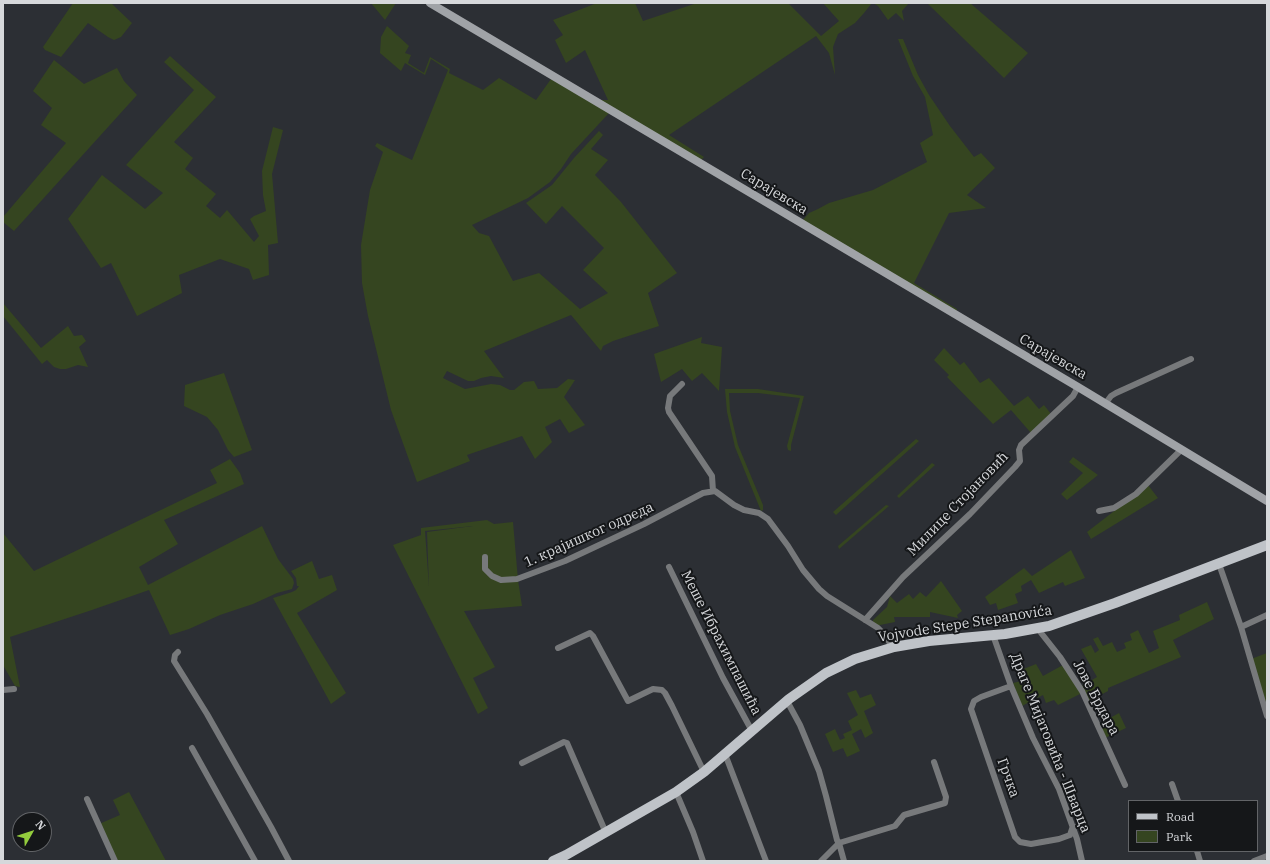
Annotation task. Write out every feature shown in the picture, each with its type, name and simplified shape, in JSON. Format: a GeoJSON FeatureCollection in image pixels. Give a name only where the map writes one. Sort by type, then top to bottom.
{"type":"FeatureCollection","features":[{"type":"Feature","properties":{"kind":"main road","name":"Сарајевска"},"geometry":{"type":"LineString","coordinates":[[430,3],[1078,387],[1267,501]]}},
{"type":"Feature","properties":{"kind":"main road","name":"Vojvode Stepe Stepanovića"},"geometry":{"type":"LineString","coordinates":[[553,861],[606,833],[676,792],[704,772],[752,730],[812,682],[855,659],[892,647],[929,641],[993,635],[1049,626],[1075,618],[1267,545]]}},
{"type":"Feature","properties":{"kind":"street"},"geometry":{"type":"LineString","coordinates":[[1105,404],[1111,396],[1116,393],[1191,359]]}},
{"type":"Feature","properties":{"kind":"street"},"geometry":{"type":"LineString","coordinates":[[682,384],[670,396],[668,408],[669,412],[711,473],[713,479],[713,491],[734,505],[764,515],[778,531],[803,570],[819,589],[827,596],[878,628],[886,636],[892,647]]}},
{"type":"Feature","properties":{"kind":"street","name":"Милице Стојановић"},"geometry":{"type":"LineString","coordinates":[[865,620],[903,577],[970,514],[1015,467],[1020,461],[1019,450],[1021,444],[1073,396],[1078,387]]}},
{"type":"Feature","properties":{"kind":"street"},"geometry":{"type":"LineString","coordinates":[[1099,511],[1114,508],[1136,494],[1181,450]]}},
{"type":"Feature","properties":{"kind":"street","name":"1. крајишког одреда"},"geometry":{"type":"LineString","coordinates":[[485,557],[485,569],[492,576],[501,580],[517,579],[565,561],[644,524],[697,496],[713,491]]}},
{"type":"Feature","properties":{"kind":"street"},"geometry":{"type":"LineString","coordinates":[[1220,564],[1241,627],[1267,716]]}},
{"type":"Feature","properties":{"kind":"street","name":"Меше Ибрахимпашића"},"geometry":{"type":"LineString","coordinates":[[669,567],[723,678],[752,730]]}},
{"type":"Feature","properties":{"kind":"street"},"geometry":{"type":"LineString","coordinates":[[1241,627],[1267,615]]}},
{"type":"Feature","properties":{"kind":"street","name":"Јове Брдара"},"geometry":{"type":"LineString","coordinates":[[1038,628],[1060,657],[1082,691],[1125,785]]}},
{"type":"Feature","properties":{"kind":"street"},"geometry":{"type":"LineString","coordinates":[[558,648],[590,633],[628,701],[653,689],[662,690],[672,706],[704,772]]}},
{"type":"Feature","properties":{"kind":"street","name":"Драге Мијатовића - Шварца"},"geometry":{"type":"LineString","coordinates":[[993,635],[1011,686],[1033,738],[1058,789],[1073,826],[1082,861]]}},
{"type":"Feature","properties":{"kind":"street"},"geometry":{"type":"LineString","coordinates":[[178,652],[174,655],[174,661],[207,714],[289,861]]}},
{"type":"Feature","properties":{"kind":"street","name":"Грчка"},"geometry":{"type":"LineString","coordinates":[[1011,686],[974,701],[971,709],[1015,836],[1020,842],[1031,844],[1066,837],[1070,835],[1073,826]]}},
{"type":"Feature","properties":{"kind":"street"},"geometry":{"type":"LineString","coordinates":[[3,690],[14,689]]}},
{"type":"Feature","properties":{"kind":"street"},"geometry":{"type":"LineString","coordinates":[[787,701],[800,726],[819,771],[844,861]]}},
{"type":"Feature","properties":{"kind":"street"},"geometry":{"type":"LineString","coordinates":[[522,762],[564,742],[567,743],[606,833]]}},
{"type":"Feature","properties":{"kind":"street"},"geometry":{"type":"LineString","coordinates":[[192,748],[255,861]]}},
{"type":"Feature","properties":{"kind":"street"},"geometry":{"type":"LineString","coordinates":[[726,754],[766,861]]}},
{"type":"Feature","properties":{"kind":"street"},"geometry":{"type":"LineString","coordinates":[[821,861],[839,843],[895,826],[904,815],[945,803],[946,798],[934,762]]}},
{"type":"Feature","properties":{"kind":"street"},"geometry":{"type":"LineString","coordinates":[[1172,784],[1178,800]]}},
{"type":"Feature","properties":{"kind":"street"},"geometry":{"type":"LineString","coordinates":[[676,792],[693,832],[703,861]]}},
{"type":"Feature","properties":{"kind":"street"},"geometry":{"type":"LineString","coordinates":[[87,799],[115,861]]}},
{"type":"Feature","properties":{"kind":"street"},"geometry":{"type":"LineString","coordinates":[[1254,861],[1267,856]]}},
{"type":"Feature","properties":{"kind":"green space"},"geometry":{"type":"Polygon","coordinates":[[[73,3],[111,3],[132,23],[121,37],[114,40],[88,23],[61,57],[45,50],[43,47],[73,3]]]}},
{"type":"Feature","properties":{"kind":"green space"},"geometry":{"type":"Polygon","coordinates":[[[371,3],[396,3],[385,20],[371,3]]]}},
{"type":"Feature","properties":{"kind":"green space"},"geometry":{"type":"Polygon","coordinates":[[[597,3],[635,3],[643,21],[697,3],[788,3],[821,36],[839,21],[823,3],[872,3],[855,23],[838,34],[833,47],[835,75],[829,53],[816,36],[669,135],[704,157],[701,160],[598,100],[608,100],[585,50],[566,63],[555,40],[563,35],[553,20],[597,3]]]}},
{"type":"Feature","properties":{"kind":"green space"},"geometry":{"type":"Polygon","coordinates":[[[873,3],[909,3],[902,11],[904,21],[896,13],[888,20],[878,6],[873,3]]]}},
{"type":"Feature","properties":{"kind":"green space"},"geometry":{"type":"Polygon","coordinates":[[[927,3],[970,3],[1028,53],[1004,78],[927,3]]]}},
{"type":"Feature","properties":{"kind":"green space"},"geometry":{"type":"Polygon","coordinates":[[[387,26],[409,46],[405,53],[411,55],[408,63],[424,73],[430,57],[450,69],[449,73],[483,90],[499,78],[536,100],[551,79],[609,113],[571,154],[550,182],[528,198],[472,225],[479,233],[489,236],[513,281],[539,273],[580,309],[608,293],[583,270],[604,248],[562,206],[546,224],[526,203],[552,185],[599,131],[603,135],[591,149],[608,160],[595,175],[621,202],[677,273],[648,293],[659,326],[613,341],[603,346],[601,351],[571,315],[484,351],[504,378],[491,376],[474,381],[468,381],[447,371],[443,378],[465,389],[491,384],[500,385],[510,390],[514,390],[524,382],[534,381],[538,389],[557,388],[568,379],[575,380],[564,397],[585,425],[569,433],[560,419],[545,427],[552,442],[535,459],[522,436],[467,455],[470,461],[417,482],[391,410],[368,316],[362,283],[361,245],[370,190],[383,152],[375,146],[377,143],[412,160],[448,70],[431,59],[425,75],[405,63],[401,71],[380,53],[381,37],[387,26]]]}},
{"type":"Feature","properties":{"kind":"green space"},"geometry":{"type":"Polygon","coordinates":[[[898,39],[903,39],[918,75],[929,95],[950,126],[974,157],[981,153],[995,168],[967,195],[986,208],[949,213],[914,283],[957,309],[956,313],[802,221],[809,213],[829,203],[873,190],[927,162],[920,143],[933,135],[925,97],[913,76],[898,39]]]}},
{"type":"Feature","properties":{"kind":"green space"},"geometry":{"type":"Polygon","coordinates":[[[170,56],[216,97],[174,142],[193,158],[185,169],[216,194],[206,206],[220,218],[227,210],[254,242],[259,236],[250,219],[266,211],[263,195],[262,171],[273,127],[283,130],[272,174],[278,243],[268,245],[269,275],[253,280],[249,269],[220,259],[179,275],[182,293],[137,316],[111,263],[101,268],[68,219],[102,175],[145,209],[163,193],[126,165],[194,90],[164,62],[170,56]]]}},
{"type":"Feature","properties":{"kind":"green space"},"geometry":{"type":"Polygon","coordinates":[[[54,60],[84,84],[117,68],[124,81],[137,95],[14,231],[3,222],[3,217],[66,143],[41,125],[52,108],[33,91],[54,60]]]}},
{"type":"Feature","properties":{"kind":"green space"},"geometry":{"type":"Polygon","coordinates":[[[3,303],[41,348],[68,326],[74,336],[82,335],[86,341],[79,347],[88,367],[78,365],[66,369],[60,369],[54,367],[47,360],[42,364],[3,316],[3,303]]]}},
{"type":"Feature","properties":{"kind":"green space"},"geometry":{"type":"Polygon","coordinates":[[[702,337],[701,343],[722,347],[719,391],[702,373],[692,381],[682,369],[661,382],[654,354],[702,337]]]}},
{"type":"Feature","properties":{"kind":"green space"},"geometry":{"type":"Polygon","coordinates":[[[944,348],[960,365],[964,362],[980,383],[989,378],[1014,406],[1028,396],[1039,409],[1044,405],[1051,414],[1031,433],[1011,410],[993,424],[947,377],[949,375],[934,360],[944,348]]]}},
{"type":"Feature","properties":{"kind":"green space"},"geometry":{"type":"Polygon","coordinates":[[[224,373],[252,450],[234,457],[228,450],[218,430],[207,417],[184,406],[185,385],[224,373]]]}},
{"type":"Feature","properties":{"kind":"green space"},"geometry":{"type":"Polygon","coordinates":[[[725,389],[758,389],[804,396],[791,445],[791,451],[788,450],[787,446],[800,398],[758,393],[729,393],[730,411],[738,445],[763,505],[763,510],[761,511],[735,447],[727,412],[725,389]]]}},
{"type":"Feature","properties":{"kind":"green space"},"geometry":{"type":"Polygon","coordinates":[[[916,439],[919,441],[836,515],[833,512],[916,439]]]}},
{"type":"Feature","properties":{"kind":"green space"},"geometry":{"type":"Polygon","coordinates":[[[1073,457],[1098,475],[1067,500],[1061,494],[1083,473],[1069,462],[1073,457]]]}},
{"type":"Feature","properties":{"kind":"green space"},"geometry":{"type":"Polygon","coordinates":[[[230,459],[240,473],[244,484],[164,520],[178,544],[139,567],[148,585],[262,526],[278,559],[293,579],[294,583],[292,589],[277,593],[253,604],[220,615],[189,629],[170,635],[149,590],[10,637],[20,687],[15,686],[3,665],[3,533],[34,571],[217,483],[210,470],[230,459]]]}},
{"type":"Feature","properties":{"kind":"green space"},"geometry":{"type":"Polygon","coordinates":[[[932,463],[935,465],[899,498],[897,496],[932,463]]]}},
{"type":"Feature","properties":{"kind":"green space"},"geometry":{"type":"Polygon","coordinates":[[[1148,485],[1158,498],[1091,539],[1087,532],[1148,485]]]}},
{"type":"Feature","properties":{"kind":"green space"},"geometry":{"type":"Polygon","coordinates":[[[886,505],[889,506],[839,549],[838,546],[886,505]]]}},
{"type":"Feature","properties":{"kind":"green space"},"geometry":{"type":"Polygon","coordinates":[[[487,520],[494,524],[513,522],[518,580],[522,606],[464,611],[495,667],[473,678],[488,708],[478,714],[393,545],[421,535],[421,528],[487,520]],[[473,526],[425,531],[429,587],[427,532],[473,526]]]}},
{"type":"Feature","properties":{"kind":"green space"},"geometry":{"type":"Polygon","coordinates":[[[1071,550],[1085,578],[1065,586],[1063,582],[1039,593],[1031,580],[1021,586],[1022,591],[1015,594],[1018,603],[998,610],[996,603],[990,605],[985,597],[1024,568],[1032,576],[1071,550]]]}},
{"type":"Feature","properties":{"kind":"green space"},"geometry":{"type":"Polygon","coordinates":[[[312,561],[319,579],[332,575],[337,590],[297,613],[346,693],[331,704],[273,598],[296,590],[299,586],[297,586],[296,578],[291,571],[312,561]]]}},
{"type":"Feature","properties":{"kind":"green space"},"geometry":{"type":"Polygon","coordinates":[[[941,581],[962,611],[957,615],[958,618],[930,612],[930,617],[894,617],[895,622],[875,626],[873,623],[873,620],[887,607],[890,596],[897,603],[909,594],[913,599],[920,592],[926,597],[941,581]]]}},
{"type":"Feature","properties":{"kind":"green space"},"geometry":{"type":"Polygon","coordinates":[[[1207,602],[1214,619],[1173,640],[1181,657],[1108,688],[1108,691],[1086,703],[1082,693],[1058,705],[1054,700],[1046,703],[1043,695],[1022,706],[1013,683],[1025,680],[1021,670],[1036,664],[1043,676],[1063,665],[1080,687],[1097,677],[1081,649],[1091,645],[1095,653],[1099,650],[1093,639],[1098,637],[1103,646],[1112,642],[1117,652],[1126,648],[1124,643],[1132,640],[1130,634],[1138,630],[1149,653],[1159,648],[1153,631],[1180,620],[1179,615],[1207,602]]]}},
{"type":"Feature","properties":{"kind":"green space"},"geometry":{"type":"Polygon","coordinates":[[[1267,653],[1267,713],[1251,659],[1267,653]]]}},
{"type":"Feature","properties":{"kind":"green space"},"geometry":{"type":"Polygon","coordinates":[[[856,690],[860,698],[871,694],[876,705],[864,711],[873,733],[865,738],[861,729],[852,734],[860,751],[847,757],[843,748],[833,752],[825,734],[835,729],[840,740],[845,738],[843,734],[852,730],[848,721],[858,715],[847,693],[856,690]]]}},
{"type":"Feature","properties":{"kind":"green space"},"geometry":{"type":"Polygon","coordinates":[[[1119,713],[1126,728],[1105,738],[1099,724],[1119,713]]]}},
{"type":"Feature","properties":{"kind":"green space"},"geometry":{"type":"Polygon","coordinates":[[[129,792],[166,861],[118,861],[99,824],[120,815],[113,800],[129,792]]]}}]}
